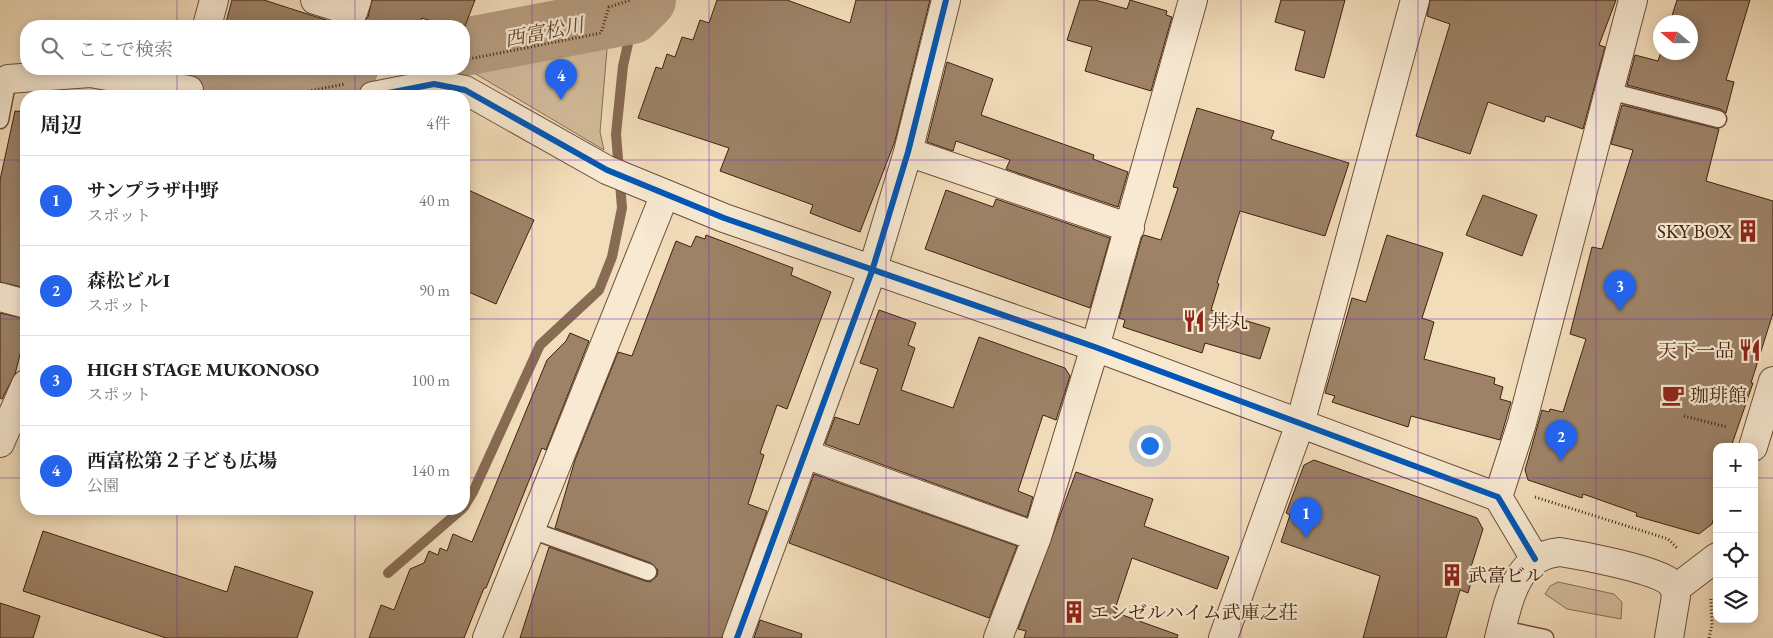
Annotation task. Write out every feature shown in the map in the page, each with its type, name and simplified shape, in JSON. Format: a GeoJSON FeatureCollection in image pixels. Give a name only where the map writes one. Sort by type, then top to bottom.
{"type":"FeatureCollection","features":[{"type":"Feature","properties":{"kind":"street"},"geometry":{"type":"LineString","coordinates":[[209,20],[214,0]]}},
{"type":"Feature","properties":{"kind":"street"},"geometry":{"type":"LineString","coordinates":[[315,0],[353,12],[357,0]]}},
{"type":"Feature","properties":{"kind":"street"},"geometry":{"type":"LineString","coordinates":[[737,638],[872,271],[908,152],[946,0]]}},
{"type":"Feature","properties":{"kind":"street"},"geometry":{"type":"LineString","coordinates":[[998,638],[1037,536],[1096,347],[1193,0]]}},
{"type":"Feature","properties":{"kind":"street"},"geometry":{"type":"LineString","coordinates":[[1223,638],[1300,424],[1415,0]]}},
{"type":"Feature","properties":{"kind":"street"},"geometry":{"type":"LineString","coordinates":[[1499,492],[1522,423],[1633,0]]}},
{"type":"Feature","properties":{"kind":"street"},"geometry":{"type":"LineString","coordinates":[[8,79],[63,75]]}},
{"type":"Feature","properties":{"kind":"street"},"geometry":{"type":"LineString","coordinates":[[107,75],[190,85]]}},
{"type":"Feature","properties":{"kind":"street"},"geometry":{"type":"LineString","coordinates":[[404,90],[434,84],[465,90]]}},
{"type":"Feature","properties":{"kind":"street"},"geometry":{"type":"LineString","coordinates":[[470,93],[607,170],[666,194],[872,271],[1096,347],[1300,424],[1499,492],[1535,559]]}},
{"type":"Feature","properties":{"kind":"street"},"geometry":{"type":"LineString","coordinates":[[908,152],[1130,228]]}},
{"type":"Feature","properties":{"kind":"street"},"geometry":{"type":"LineString","coordinates":[[487,638],[666,194]]}},
{"type":"Feature","properties":{"kind":"street"},"geometry":{"type":"LineString","coordinates":[[0,297],[20,302]]}},
{"type":"Feature","properties":{"kind":"street"},"geometry":{"type":"LineString","coordinates":[[1755,441],[1773,381]]}},
{"type":"Feature","properties":{"kind":"street"},"geometry":{"type":"LineString","coordinates":[[0,443],[20,398]]}},
{"type":"Feature","properties":{"kind":"street"},"geometry":{"type":"LineString","coordinates":[[805,454],[1037,536]]}},
{"type":"Feature","properties":{"kind":"street"},"geometry":{"type":"LineString","coordinates":[[1501,633],[1520,575],[1535,559],[1554,552],[1576,555],[1658,576],[1668,581],[1675,589],[1676,606],[1669,638]]}},
{"type":"Feature","properties":{"kind":"street"},"geometry":{"type":"LineString","coordinates":[[1675,589],[1713,560]]}},
{"type":"Feature","properties":{"kind":"lane"},"geometry":{"type":"LineString","coordinates":[[0,120],[8,79]]}},
{"type":"Feature","properties":{"kind":"lane"},"geometry":{"type":"LineString","coordinates":[[1609,91],[1718,119]]}},
{"type":"Feature","properties":{"kind":"lane"},"geometry":{"type":"LineString","coordinates":[[531,530],[648,572]]}},
{"type":"Feature","properties":{"kind":"lane"},"geometry":{"type":"LineString","coordinates":[[1501,633],[1544,638]]}},
{"type":"Feature","properties":{"kind":"path"},"geometry":{"type":"LineString","coordinates":[[470,59],[601,33],[609,7],[631,0]]}},
{"type":"Feature","properties":{"kind":"path"},"geometry":{"type":"LineString","coordinates":[[1684,416],[1755,441]]}},
{"type":"Feature","properties":{"kind":"path"},"geometry":{"type":"LineString","coordinates":[[1499,492],[1668,539],[1679,551]]}},
{"type":"Feature","properties":{"kind":"path"},"geometry":{"type":"LineString","coordinates":[[1709,638],[1712,625],[1710,598]]}},
{"type":"Feature","properties":{"kind":"shaded area"},"geometry":{"type":"Polygon","coordinates":[[[613,38],[607,49],[600,132],[604,150],[470,71],[470,63],[613,38]]]}},
{"type":"Feature","properties":{"kind":"shaded area"},"geometry":{"type":"Polygon","coordinates":[[[1558,582],[1614,594],[1622,602],[1621,619],[1567,609],[1545,594],[1550,586],[1558,582]]]}},
{"type":"Feature","properties":{"kind":"building"},"geometry":{"type":"Polygon","coordinates":[[[232,0],[264,0],[326,20],[227,20],[232,0]]]}},
{"type":"Feature","properties":{"kind":"building"},"geometry":{"type":"Polygon","coordinates":[[[372,0],[475,0],[467,20],[428,20],[422,18],[421,20],[365,20],[368,17],[372,0]]]}},
{"type":"Feature","properties":{"kind":"building"},"geometry":{"type":"Polygon","coordinates":[[[717,0],[787,0],[850,23],[856,0],[930,0],[895,141],[860,232],[810,213],[813,205],[720,171],[729,148],[638,118],[656,67],[662,69],[667,54],[675,57],[682,37],[693,40],[700,20],[709,23],[717,0]]]}},
{"type":"Feature","properties":{"kind":"building"},"geometry":{"type":"Polygon","coordinates":[[[1080,0],[1095,0],[1127,9],[1130,0],[1167,11],[1166,15],[1172,17],[1151,91],[1085,71],[1092,47],[1067,40],[1080,0]]]}},
{"type":"Feature","properties":{"kind":"building"},"geometry":{"type":"Polygon","coordinates":[[[1281,0],[1345,0],[1324,78],[1295,70],[1305,31],[1275,22],[1281,0]]]}},
{"type":"Feature","properties":{"kind":"building"},"geometry":{"type":"Polygon","coordinates":[[[1430,0],[1616,0],[1599,45],[1605,47],[1583,129],[1546,116],[1544,122],[1488,102],[1470,154],[1416,136],[1450,24],[1427,16],[1430,0]]]}},
{"type":"Feature","properties":{"kind":"building"},"geometry":{"type":"Polygon","coordinates":[[[1677,0],[1750,0],[1726,80],[1734,82],[1726,113],[1720,109],[1627,85],[1635,55],[1658,61],[1698,60],[1698,15],[1672,15],[1677,0]]]}},
{"type":"Feature","properties":{"kind":"building"},"geometry":{"type":"Polygon","coordinates":[[[947,62],[993,79],[981,115],[1094,155],[1093,159],[1128,172],[1118,207],[1006,169],[1010,160],[956,141],[953,151],[927,142],[947,62]]]}},
{"type":"Feature","properties":{"kind":"building"},"geometry":{"type":"Polygon","coordinates":[[[1622,105],[1719,129],[1706,181],[1773,201],[1773,313],[1751,383],[1753,383],[1732,443],[1713,443],[1713,521],[1712,524],[1699,534],[1636,516],[1637,513],[1583,494],[1582,498],[1528,480],[1525,470],[1542,410],[1549,412],[1550,409],[1563,412],[1586,339],[1570,334],[1592,247],[1602,249],[1633,150],[1611,144],[1622,105]]]}},
{"type":"Feature","properties":{"kind":"building"},"geometry":{"type":"Polygon","coordinates":[[[1197,108],[1274,131],[1271,139],[1349,163],[1325,236],[1240,211],[1217,283],[1219,284],[1211,310],[1270,328],[1260,359],[1205,343],[1202,353],[1123,327],[1125,320],[1119,318],[1142,237],[1144,235],[1161,240],[1178,188],[1173,187],[1197,108]]]}},
{"type":"Feature","properties":{"kind":"building"},"geometry":{"type":"Polygon","coordinates":[[[15,111],[20,111],[20,287],[0,282],[0,180],[15,111]]]}},
{"type":"Feature","properties":{"kind":"building"},"geometry":{"type":"Polygon","coordinates":[[[946,190],[993,207],[996,199],[1110,238],[1090,308],[925,249],[946,190]]]}},
{"type":"Feature","properties":{"kind":"building"},"geometry":{"type":"Polygon","coordinates":[[[470,191],[534,220],[496,304],[470,293],[470,191]]]}},
{"type":"Feature","properties":{"kind":"building"},"geometry":{"type":"Polygon","coordinates":[[[1483,195],[1537,215],[1522,256],[1466,235],[1483,195]]]}},
{"type":"Feature","properties":{"kind":"building"},"geometry":{"type":"Polygon","coordinates":[[[706,235],[793,268],[791,275],[831,292],[787,409],[777,405],[760,453],[764,455],[748,504],[767,511],[722,638],[520,638],[549,547],[645,581],[650,582],[657,576],[658,570],[651,563],[555,528],[575,460],[618,352],[632,356],[676,241],[691,247],[696,236],[705,239],[706,235]]]}},
{"type":"Feature","properties":{"kind":"building"},"geometry":{"type":"Polygon","coordinates":[[[1387,235],[1443,253],[1422,318],[1434,322],[1424,359],[1495,378],[1494,384],[1503,387],[1500,399],[1511,402],[1500,440],[1411,416],[1408,427],[1332,402],[1335,396],[1325,393],[1352,298],[1366,302],[1387,235]]]}},
{"type":"Feature","properties":{"kind":"building"},"geometry":{"type":"Polygon","coordinates":[[[879,310],[916,323],[908,345],[915,348],[901,390],[953,408],[979,337],[1065,368],[1070,376],[1056,420],[1043,415],[1018,491],[1033,497],[1027,517],[825,444],[835,417],[859,425],[878,369],[860,363],[879,310]]]}},
{"type":"Feature","properties":{"kind":"building"},"geometry":{"type":"Polygon","coordinates":[[[0,313],[20,318],[20,355],[15,374],[2,399],[0,398],[0,313]]]}},
{"type":"Feature","properties":{"kind":"building"},"geometry":{"type":"Polygon","coordinates":[[[570,333],[589,341],[546,450],[542,448],[464,638],[369,638],[381,605],[394,610],[410,569],[424,563],[429,551],[438,555],[440,548],[447,551],[453,534],[472,542],[547,360],[566,341],[570,333]]]}},
{"type":"Feature","properties":{"kind":"building"},"geometry":{"type":"Polygon","coordinates":[[[1314,460],[1477,518],[1483,529],[1471,567],[1475,569],[1468,593],[1460,590],[1446,638],[1363,638],[1380,576],[1281,542],[1290,515],[1286,513],[1304,465],[1314,460]]]}},
{"type":"Feature","properties":{"kind":"building"},"geometry":{"type":"Polygon","coordinates":[[[1076,472],[1153,499],[1144,526],[1229,557],[1217,589],[1132,558],[1114,612],[1178,635],[1177,638],[1024,638],[1026,631],[1018,629],[1076,472]]]}},
{"type":"Feature","properties":{"kind":"building"},"geometry":{"type":"Polygon","coordinates":[[[814,474],[1017,546],[989,618],[789,543],[814,474]]]}},
{"type":"Feature","properties":{"kind":"building"},"geometry":{"type":"Polygon","coordinates":[[[43,531],[227,592],[235,566],[313,592],[297,638],[166,638],[23,591],[43,531]]]}},
{"type":"Feature","properties":{"kind":"building"},"geometry":{"type":"Polygon","coordinates":[[[0,603],[40,616],[33,638],[0,638],[0,603]]]}},
{"type":"Feature","properties":{"kind":"building"},"geometry":{"type":"Polygon","coordinates":[[[760,620],[802,634],[801,638],[754,638],[760,620]]]}},
{"type":"Feature","properties":{"kind":"waterway","name":"西富松川"},"geometry":{"type":"LineString","coordinates":[[470,46],[632,15],[647,0]]}},
{"type":"Feature","properties":{"kind":"waterway"},"geometry":{"type":"LineString","coordinates":[[470,497],[540,345],[599,290],[612,257],[622,208],[616,134],[623,66],[630,35],[651,0]]}},
{"type":"Feature","properties":{"kind":"waterway","name":"西富松川"},"geometry":{"type":"LineString","coordinates":[[206,82],[274,85],[321,75]]}},
{"type":"Feature","properties":{"kind":"waterway"},"geometry":{"type":"LineString","coordinates":[[388,573],[455,515]]}},
{"type":"Feature","properties":{"kind":"cycle path"},"geometry":{"type":"LineString","coordinates":[[737,638],[872,271],[908,152],[946,0]]}},
{"type":"Feature","properties":{"kind":"cycle path"},"geometry":{"type":"LineString","coordinates":[[404,90],[434,84],[465,90]]}},
{"type":"Feature","properties":{"kind":"cycle path"},"geometry":{"type":"LineString","coordinates":[[470,93],[607,170],[724,218],[1095,347],[1498,497],[1535,559]]}},
{"type":"Feature","properties":{"kind":"place","name":"西富松第２子ども広場"},"geometry":{"type":"Point","coordinates":[561,100]}},
{"type":"Feature","properties":{"kind":"place","name":"SKY BOX"},"geometry":{"type":"Point","coordinates":[1748,231]}},
{"type":"Feature","properties":{"kind":"place","name":"HIGH STAGE MUKONOSO"},"geometry":{"type":"Point","coordinates":[1620,311]}},
{"type":"Feature","properties":{"kind":"place","name":"丼丸"},"geometry":{"type":"Point","coordinates":[1194,321]}},
{"type":"Feature","properties":{"kind":"place","name":"天下一品"},"geometry":{"type":"Point","coordinates":[1750,350]}},
{"type":"Feature","properties":{"kind":"place","name":"珈琲館"},"geometry":{"type":"Point","coordinates":[1673,395]}},
{"type":"Feature","properties":{"kind":"place","name":"森松ビルⅠ"},"geometry":{"type":"Point","coordinates":[1561,461]}},
{"type":"Feature","properties":{"kind":"place","name":"サンプラザ中野"},"geometry":{"type":"Point","coordinates":[1306,538]}},
{"type":"Feature","properties":{"kind":"place","name":"武富ビル"},"geometry":{"type":"Point","coordinates":[1452,575]}},
{"type":"Feature","properties":{"kind":"place","name":"エンゼルハイム武庫之荘"},"geometry":{"type":"Point","coordinates":[1074,612]}}]}
